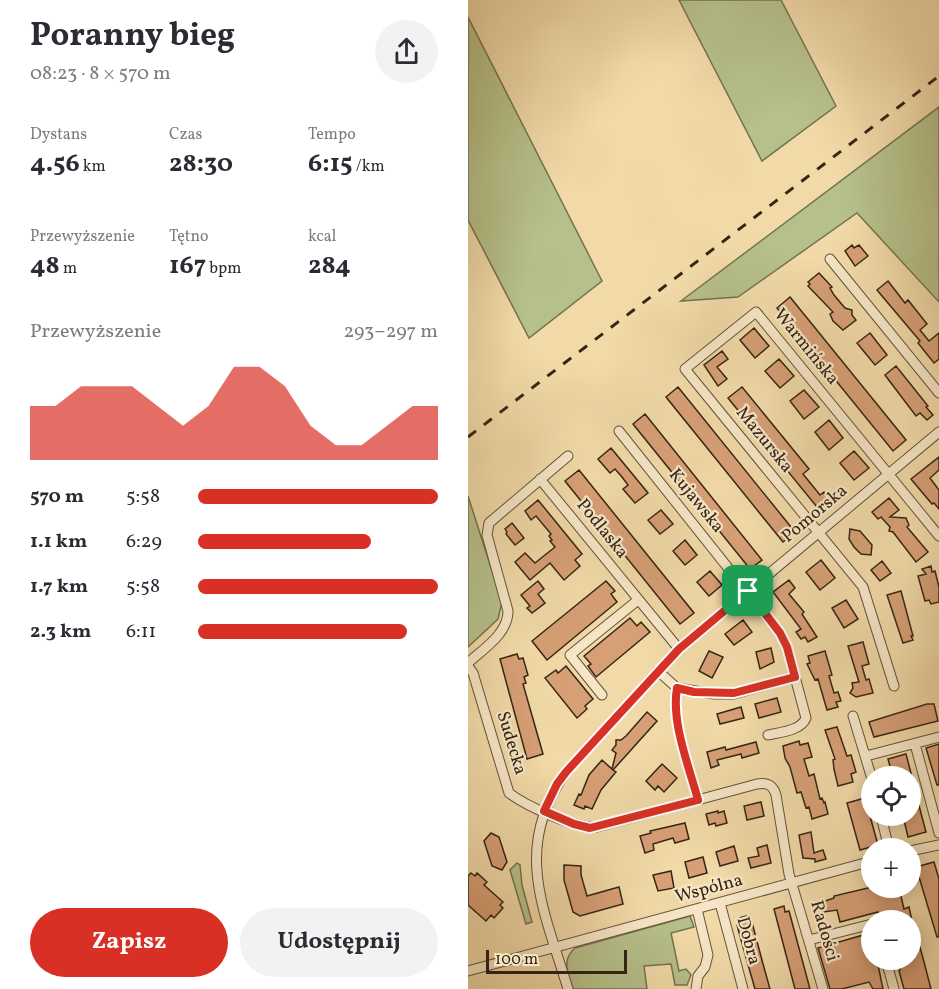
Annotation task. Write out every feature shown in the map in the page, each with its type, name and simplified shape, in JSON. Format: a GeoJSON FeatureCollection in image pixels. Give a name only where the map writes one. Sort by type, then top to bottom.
{"type":"FeatureCollection","features":[{"type":"Feature","properties":{"kind":"street"},"geometry":{"type":"LineString","coordinates":[[830,259],[939,393]]}},
{"type":"Feature","properties":{"kind":"street","name":"Warmińska"},"geometry":{"type":"LineString","coordinates":[[685,369],[756,312],[889,474]]}},
{"type":"Feature","properties":{"kind":"street","name":"Mazurska"},"geometry":{"type":"LineString","coordinates":[[685,369],[863,587],[894,686]]}},
{"type":"Feature","properties":{"kind":"street","name":"Kujawska"},"geometry":{"type":"LineString","coordinates":[[619,431],[748,591],[780,633],[787,647],[806,718],[805,723],[799,727],[768,735]]}},
{"type":"Feature","properties":{"kind":"street","name":"Pomorska"},"geometry":{"type":"LineString","coordinates":[[568,989],[541,901],[536,872],[536,844],[544,811],[557,784],[679,649],[939,432]]}},
{"type":"Feature","properties":{"kind":"street"},"geometry":{"type":"LineString","coordinates":[[468,664],[502,631],[508,619],[508,611],[487,535],[489,524],[568,456]]}},
{"type":"Feature","properties":{"kind":"street"},"geometry":{"type":"LineString","coordinates":[[889,474],[939,536]]}},
{"type":"Feature","properties":{"kind":"street","name":"Podlaska"},"geometry":{"type":"LineString","coordinates":[[540,479],[679,649]]}},
{"type":"Feature","properties":{"kind":"street"},"geometry":{"type":"LineString","coordinates":[[602,695],[570,655],[638,600]]}},
{"type":"Feature","properties":{"kind":"street","name":"Sudecka"},"geometry":{"type":"LineString","coordinates":[[468,664],[473,672],[509,793],[516,799],[564,820],[590,828],[698,800]]}},
{"type":"Feature","properties":{"kind":"street"},"geometry":{"type":"LineString","coordinates":[[658,671],[677,688],[694,692],[734,693],[795,677]]}},
{"type":"Feature","properties":{"kind":"street"},"geometry":{"type":"LineString","coordinates":[[677,688],[675,701],[677,721],[698,800]]}},
{"type":"Feature","properties":{"kind":"street"},"geometry":{"type":"LineString","coordinates":[[854,716],[869,766]]}},
{"type":"Feature","properties":{"kind":"street"},"geometry":{"type":"LineString","coordinates":[[866,756],[939,737]]}},
{"type":"Feature","properties":{"kind":"street"},"geometry":{"type":"LineString","coordinates":[[915,744],[939,833]]}},
{"type":"Feature","properties":{"kind":"street","name":"Radości"},"geometry":{"type":"LineString","coordinates":[[698,800],[757,784],[770,785],[776,795],[792,883],[823,989]]}},
{"type":"Feature","properties":{"kind":"street"},"geometry":{"type":"LineString","coordinates":[[921,849],[939,845]]}},
{"type":"Feature","properties":{"kind":"street","name":"Wspólna"},"geometry":{"type":"LineString","coordinates":[[468,971],[861,864]]}},
{"type":"Feature","properties":{"kind":"street","name":"Dobra"},"geometry":{"type":"LineString","coordinates":[[720,903],[744,989]]}},
{"type":"Feature","properties":{"kind":"street"},"geometry":{"type":"LineString","coordinates":[[696,989],[698,975],[705,967],[708,955],[697,909]]}},
{"type":"Feature","properties":{"kind":"street"},"geometry":{"type":"LineString","coordinates":[[809,940],[861,927]]}},
{"type":"Feature","properties":{"kind":"street"},"geometry":{"type":"LineString","coordinates":[[889,970],[894,989]]}},
{"type":"Feature","properties":{"kind":"green space"},"geometry":{"type":"Polygon","coordinates":[[[679,0],[781,0],[836,106],[762,161],[679,0]]]}},
{"type":"Feature","properties":{"kind":"green space"},"geometry":{"type":"Polygon","coordinates":[[[468,17],[602,281],[529,338],[468,220],[468,17]]]}},
{"type":"Feature","properties":{"kind":"green space"},"geometry":{"type":"Polygon","coordinates":[[[939,107],[939,302],[857,213],[738,297],[681,301],[939,107]]]}},
{"type":"Feature","properties":{"kind":"green space"},"geometry":{"type":"Polygon","coordinates":[[[468,496],[502,602],[498,619],[468,647],[468,496]]]}},
{"type":"Feature","properties":{"kind":"green space"},"geometry":{"type":"Polygon","coordinates":[[[517,863],[520,865],[522,885],[532,922],[526,924],[510,870],[517,863]]]}},
{"type":"Feature","properties":{"kind":"green space"},"geometry":{"type":"Polygon","coordinates":[[[690,916],[694,927],[671,933],[679,971],[686,969],[691,975],[687,985],[675,985],[671,964],[644,966],[647,989],[573,989],[567,962],[575,948],[690,916]]]}},
{"type":"Feature","properties":{"kind":"building"},"geometry":{"type":"Polygon","coordinates":[[[852,245],[854,248],[859,245],[868,256],[855,266],[845,251],[852,245]]]}},
{"type":"Feature","properties":{"kind":"building"},"geometry":{"type":"Polygon","coordinates":[[[819,273],[832,287],[830,288],[834,295],[845,308],[852,310],[852,315],[856,320],[843,330],[833,321],[830,314],[833,312],[808,286],[810,284],[808,282],[819,273]]]}},
{"type":"Feature","properties":{"kind":"building"},"geometry":{"type":"Polygon","coordinates":[[[888,281],[905,303],[908,300],[927,324],[920,330],[929,341],[939,333],[939,359],[934,363],[918,343],[920,341],[877,290],[888,281]]]}},
{"type":"Feature","properties":{"kind":"building"},"geometry":{"type":"Polygon","coordinates":[[[790,297],[906,440],[893,451],[777,308],[790,297]]]}},
{"type":"Feature","properties":{"kind":"building"},"geometry":{"type":"Polygon","coordinates":[[[754,328],[769,346],[755,358],[740,340],[754,328]]]}},
{"type":"Feature","properties":{"kind":"building"},"geometry":{"type":"Polygon","coordinates":[[[870,333],[887,355],[875,365],[857,343],[870,333]]]}},
{"type":"Feature","properties":{"kind":"building"},"geometry":{"type":"Polygon","coordinates":[[[722,351],[728,359],[717,367],[727,379],[718,386],[704,365],[722,351]]]}},
{"type":"Feature","properties":{"kind":"building"},"geometry":{"type":"Polygon","coordinates":[[[779,359],[794,376],[780,388],[765,371],[779,359]]]}},
{"type":"Feature","properties":{"kind":"building"},"geometry":{"type":"Polygon","coordinates":[[[896,366],[928,406],[926,407],[933,415],[927,420],[920,413],[916,416],[885,375],[896,366]]]}},
{"type":"Feature","properties":{"kind":"building"},"geometry":{"type":"Polygon","coordinates":[[[678,387],[795,532],[783,542],[666,397],[678,387]]]}},
{"type":"Feature","properties":{"kind":"building"},"geometry":{"type":"Polygon","coordinates":[[[742,387],[809,469],[803,474],[820,495],[824,492],[828,498],[817,507],[728,398],[742,387]]]}},
{"type":"Feature","properties":{"kind":"building"},"geometry":{"type":"Polygon","coordinates":[[[804,390],[819,407],[804,419],[790,401],[804,390]]]}},
{"type":"Feature","properties":{"kind":"building"},"geometry":{"type":"Polygon","coordinates":[[[645,414],[762,560],[750,569],[633,424],[645,414]]]}},
{"type":"Feature","properties":{"kind":"building"},"geometry":{"type":"Polygon","coordinates":[[[829,420],[843,438],[829,450],[815,432],[829,420]]]}},
{"type":"Feature","properties":{"kind":"building"},"geometry":{"type":"Polygon","coordinates":[[[611,448],[648,493],[635,503],[623,489],[628,485],[622,477],[615,469],[610,473],[598,459],[611,448]]]}},
{"type":"Feature","properties":{"kind":"building"},"geometry":{"type":"Polygon","coordinates":[[[854,451],[869,468],[854,480],[840,463],[854,451]]]}},
{"type":"Feature","properties":{"kind":"building"},"geometry":{"type":"Polygon","coordinates":[[[939,457],[939,470],[930,478],[939,490],[939,509],[911,479],[939,457]]]}},
{"type":"Feature","properties":{"kind":"building"},"geometry":{"type":"Polygon","coordinates":[[[579,470],[694,613],[680,624],[565,481],[579,470]]]}},
{"type":"Feature","properties":{"kind":"building"},"geometry":{"type":"Polygon","coordinates":[[[889,498],[899,510],[890,517],[906,518],[909,525],[907,527],[928,552],[916,562],[893,532],[889,531],[890,527],[881,517],[878,519],[872,512],[889,498]]]}},
{"type":"Feature","properties":{"kind":"building"},"geometry":{"type":"Polygon","coordinates":[[[538,500],[582,554],[575,560],[580,566],[564,580],[550,563],[530,580],[515,562],[525,553],[535,563],[555,547],[550,541],[552,540],[549,536],[551,534],[536,516],[531,520],[525,511],[538,500]]]}},
{"type":"Feature","properties":{"kind":"building"},"geometry":{"type":"Polygon","coordinates":[[[661,510],[673,524],[660,534],[648,520],[661,510]]]}},
{"type":"Feature","properties":{"kind":"building"},"geometry":{"type":"Polygon","coordinates":[[[512,523],[524,538],[515,545],[506,534],[505,529],[512,523]]]}},
{"type":"Feature","properties":{"kind":"building"},"geometry":{"type":"Polygon","coordinates":[[[850,529],[860,531],[872,545],[871,555],[861,554],[854,547],[849,539],[850,529]]]}},
{"type":"Feature","properties":{"kind":"building"},"geometry":{"type":"Polygon","coordinates":[[[685,540],[697,555],[685,565],[673,551],[685,540]]]}},
{"type":"Feature","properties":{"kind":"building"},"geometry":{"type":"Polygon","coordinates":[[[821,560],[835,578],[820,590],[806,572],[821,560]]]}},
{"type":"Feature","properties":{"kind":"building"},"geometry":{"type":"Polygon","coordinates":[[[882,561],[891,573],[880,581],[871,570],[882,561]]]}},
{"type":"Feature","properties":{"kind":"building"},"geometry":{"type":"Polygon","coordinates":[[[931,566],[932,572],[935,571],[939,587],[939,602],[931,604],[929,600],[925,601],[918,576],[926,574],[922,569],[931,566]]]}},
{"type":"Feature","properties":{"kind":"building"},"geometry":{"type":"Polygon","coordinates":[[[710,571],[722,585],[709,596],[697,582],[710,571]]]}},
{"type":"Feature","properties":{"kind":"building"},"geometry":{"type":"Polygon","coordinates":[[[789,580],[795,588],[789,594],[804,612],[802,614],[817,637],[808,642],[805,637],[801,639],[796,632],[801,629],[773,592],[789,580]]]}},
{"type":"Feature","properties":{"kind":"building"},"geometry":{"type":"Polygon","coordinates":[[[538,581],[544,589],[538,594],[545,603],[532,613],[527,608],[530,606],[521,595],[538,581]]]}},
{"type":"Feature","properties":{"kind":"building"},"geometry":{"type":"Polygon","coordinates":[[[606,581],[615,591],[611,594],[617,602],[547,660],[532,641],[606,581]]]}},
{"type":"Feature","properties":{"kind":"building"},"geometry":{"type":"Polygon","coordinates":[[[901,591],[913,636],[911,636],[913,640],[903,643],[887,595],[901,591]]]}},
{"type":"Feature","properties":{"kind":"building"},"geometry":{"type":"Polygon","coordinates":[[[846,600],[858,619],[844,628],[832,608],[846,600]]]}},
{"type":"Feature","properties":{"kind":"building"},"geometry":{"type":"Polygon","coordinates":[[[630,618],[637,626],[641,622],[650,632],[596,677],[588,666],[591,664],[584,656],[630,618]]]}},
{"type":"Feature","properties":{"kind":"building"},"geometry":{"type":"Polygon","coordinates":[[[743,620],[752,632],[734,645],[725,634],[743,620]]]}},
{"type":"Feature","properties":{"kind":"building"},"geometry":{"type":"Polygon","coordinates":[[[863,642],[869,664],[862,666],[873,693],[856,697],[850,693],[853,688],[852,683],[859,682],[848,646],[863,642]]]}},
{"type":"Feature","properties":{"kind":"building"},"geometry":{"type":"Polygon","coordinates":[[[771,648],[774,662],[760,669],[756,652],[771,648]]]}},
{"type":"Feature","properties":{"kind":"building"},"geometry":{"type":"Polygon","coordinates":[[[709,651],[723,657],[712,678],[699,671],[709,651]]]}},
{"type":"Feature","properties":{"kind":"building"},"geometry":{"type":"Polygon","coordinates":[[[825,651],[832,675],[829,676],[834,693],[838,692],[841,701],[836,702],[838,707],[827,710],[818,679],[815,680],[807,664],[810,663],[808,656],[825,651]]]}},
{"type":"Feature","properties":{"kind":"building"},"geometry":{"type":"Polygon","coordinates":[[[517,654],[519,659],[523,658],[528,675],[524,677],[526,683],[523,684],[543,754],[527,759],[500,659],[517,654]]]}},
{"type":"Feature","properties":{"kind":"building"},"geometry":{"type":"Polygon","coordinates":[[[566,666],[593,699],[585,706],[587,709],[577,718],[545,678],[556,670],[558,673],[566,666]]]}},
{"type":"Feature","properties":{"kind":"building"},"geometry":{"type":"Polygon","coordinates":[[[777,698],[781,712],[759,718],[755,704],[777,698]]]}},
{"type":"Feature","properties":{"kind":"building"},"geometry":{"type":"Polygon","coordinates":[[[927,704],[934,704],[938,721],[874,737],[869,722],[927,704]]]}},
{"type":"Feature","properties":{"kind":"building"},"geometry":{"type":"Polygon","coordinates":[[[741,707],[744,718],[720,724],[717,714],[741,707]]]}},
{"type":"Feature","properties":{"kind":"building"},"geometry":{"type":"Polygon","coordinates":[[[647,712],[657,721],[613,770],[616,772],[601,790],[592,809],[574,805],[589,775],[602,760],[612,769],[616,753],[612,750],[616,745],[616,740],[621,740],[626,736],[647,712]]]}},
{"type":"Feature","properties":{"kind":"building"},"geometry":{"type":"Polygon","coordinates":[[[837,727],[847,756],[851,755],[856,772],[851,774],[853,782],[838,786],[833,760],[835,759],[825,730],[837,727]]]}},
{"type":"Feature","properties":{"kind":"building"},"geometry":{"type":"Polygon","coordinates":[[[799,741],[800,745],[808,743],[812,757],[804,759],[809,776],[814,774],[820,799],[822,798],[825,802],[828,814],[812,819],[801,792],[797,793],[783,746],[799,741]]]}},
{"type":"Feature","properties":{"kind":"building"},"geometry":{"type":"Polygon","coordinates":[[[756,742],[759,753],[742,758],[741,754],[717,760],[719,765],[711,768],[707,752],[725,747],[726,750],[756,742]]]}},
{"type":"Feature","properties":{"kind":"building"},"geometry":{"type":"Polygon","coordinates":[[[939,744],[939,785],[937,785],[926,748],[939,744]]]}},
{"type":"Feature","properties":{"kind":"building"},"geometry":{"type":"Polygon","coordinates":[[[906,754],[909,766],[890,766],[888,759],[906,754]]]}},
{"type":"Feature","properties":{"kind":"building"},"geometry":{"type":"Polygon","coordinates":[[[662,764],[677,778],[664,792],[658,786],[655,790],[646,781],[662,764]]]}},
{"type":"Feature","properties":{"kind":"building"},"geometry":{"type":"Polygon","coordinates":[[[861,799],[861,826],[873,826],[876,838],[861,838],[861,850],[860,850],[847,803],[861,799]]]}},
{"type":"Feature","properties":{"kind":"building"},"geometry":{"type":"Polygon","coordinates":[[[761,802],[764,816],[747,820],[744,806],[761,802]]]}},
{"type":"Feature","properties":{"kind":"building"},"geometry":{"type":"Polygon","coordinates":[[[718,811],[718,813],[724,811],[727,823],[709,825],[706,814],[718,811]]]}},
{"type":"Feature","properties":{"kind":"building"},"geometry":{"type":"Polygon","coordinates":[[[921,813],[926,832],[908,837],[905,826],[921,826],[921,813]]]}},
{"type":"Feature","properties":{"kind":"building"},"geometry":{"type":"Polygon","coordinates":[[[685,823],[689,839],[675,843],[673,838],[653,844],[654,850],[645,853],[640,836],[651,833],[650,831],[685,823]]]}},
{"type":"Feature","properties":{"kind":"building"},"geometry":{"type":"Polygon","coordinates":[[[811,832],[814,853],[823,850],[826,859],[815,862],[815,859],[803,858],[799,835],[811,832]]]}},
{"type":"Feature","properties":{"kind":"building"},"geometry":{"type":"Polygon","coordinates":[[[491,833],[499,837],[507,862],[502,870],[492,866],[484,841],[491,833]]]}},
{"type":"Feature","properties":{"kind":"building"},"geometry":{"type":"Polygon","coordinates":[[[767,845],[771,863],[751,868],[748,858],[759,856],[757,848],[767,845]]]}},
{"type":"Feature","properties":{"kind":"building"},"geometry":{"type":"Polygon","coordinates":[[[734,846],[738,861],[720,866],[716,852],[734,846]]]}},
{"type":"Feature","properties":{"kind":"building"},"geometry":{"type":"Polygon","coordinates":[[[703,857],[707,873],[689,878],[685,862],[703,857]]]}},
{"type":"Feature","properties":{"kind":"building"},"geometry":{"type":"Polygon","coordinates":[[[934,862],[939,879],[939,937],[937,937],[921,884],[921,866],[934,862]]]}},
{"type":"Feature","properties":{"kind":"building"},"geometry":{"type":"Polygon","coordinates":[[[564,865],[581,866],[587,896],[619,887],[623,904],[580,916],[573,912],[564,880],[564,865]]]}},
{"type":"Feature","properties":{"kind":"building"},"geometry":{"type":"Polygon","coordinates":[[[671,871],[674,888],[658,891],[653,875],[671,871]]]}},
{"type":"Feature","properties":{"kind":"building"},"geometry":{"type":"Polygon","coordinates":[[[471,873],[475,876],[477,873],[487,882],[484,885],[503,902],[500,905],[503,908],[494,918],[491,915],[486,921],[468,905],[468,876],[471,873]]]}},
{"type":"Feature","properties":{"kind":"building"},"geometry":{"type":"Polygon","coordinates":[[[861,890],[861,898],[901,898],[904,909],[909,907],[910,910],[861,910],[861,916],[840,922],[837,910],[824,912],[822,902],[834,896],[861,890]]]}},
{"type":"Feature","properties":{"kind":"building"},"geometry":{"type":"Polygon","coordinates":[[[784,906],[785,912],[789,911],[810,989],[795,989],[774,909],[784,906]]]}},
{"type":"Feature","properties":{"kind":"building"},"geometry":{"type":"Polygon","coordinates":[[[750,915],[770,989],[755,989],[737,925],[741,924],[739,918],[750,915]]]}},
{"type":"Feature","properties":{"kind":"building"},"geometry":{"type":"Polygon","coordinates":[[[861,936],[861,970],[879,970],[883,989],[873,989],[869,982],[842,989],[830,989],[818,948],[861,936]]]}},
{"type":"Feature","properties":{"kind":"building"},"geometry":{"type":"Polygon","coordinates":[[[921,952],[931,989],[904,989],[899,971],[921,970],[921,952]]]}},
{"type":"Feature","properties":{"kind":"railway"},"geometry":{"type":"LineString","coordinates":[[468,437],[939,76]]}},
{"type":"Feature","properties":{"kind":"route"},"geometry":{"type":"LineString","coordinates":[[748,591],[780,633],[787,647],[795,677],[734,693],[714,694],[677,688],[675,709],[677,721],[698,800],[590,828],[554,817],[544,811],[557,784],[566,772],[658,671],[679,649],[748,591]]}}]}
